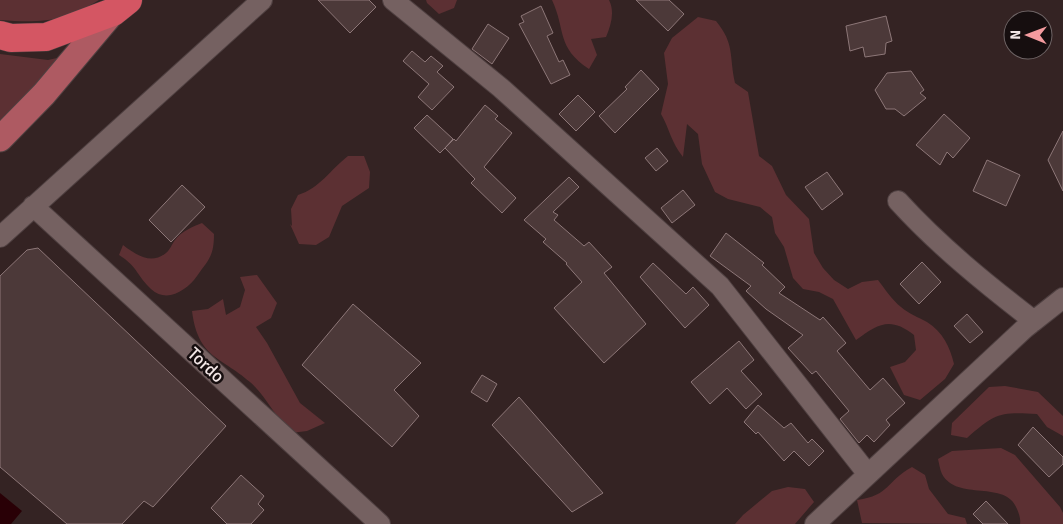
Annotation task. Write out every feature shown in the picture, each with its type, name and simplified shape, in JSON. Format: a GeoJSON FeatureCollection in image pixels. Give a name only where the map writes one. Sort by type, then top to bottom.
{"type":"FeatureCollection","features":[{"type":"Feature","properties":{"kind":"highway"},"geometry":{"type":"LineString","coordinates":[[0,35],[11,38],[46,37],[124,3]]}},
{"type":"Feature","properties":{"kind":"main road"},"geometry":{"type":"LineString","coordinates":[[0,139],[44,94],[124,3]]}},
{"type":"Feature","properties":{"kind":"street"},"geometry":{"type":"LineString","coordinates":[[0,237],[262,0]]}},
{"type":"Feature","properties":{"kind":"street"},"geometry":{"type":"LineString","coordinates":[[393,0],[501,88],[720,286],[868,473]]}},
{"type":"Feature","properties":{"kind":"street"},"geometry":{"type":"LineString","coordinates":[[898,201],[923,229],[981,280],[1034,321]]}},
{"type":"Feature","properties":{"kind":"street","name":"Tordo"},"geometry":{"type":"LineString","coordinates":[[33,206],[380,524]]}},
{"type":"Feature","properties":{"kind":"street"},"geometry":{"type":"LineString","coordinates":[[814,524],[1034,321],[1063,298]]}},
{"type":"Feature","properties":{"kind":"shaded area"},"geometry":{"type":"Polygon","coordinates":[[[0,0],[99,0],[75,13],[63,17],[28,21],[0,20],[0,0]]]}},
{"type":"Feature","properties":{"kind":"shaded area"},"geometry":{"type":"Polygon","coordinates":[[[426,0],[457,0],[454,8],[439,14],[426,0]]]}},
{"type":"Feature","properties":{"kind":"shaded area"},"geometry":{"type":"Polygon","coordinates":[[[552,0],[609,0],[612,18],[606,37],[591,39],[597,55],[589,69],[571,53],[566,45],[552,0]]]}},
{"type":"Feature","properties":{"kind":"shaded area"},"geometry":{"type":"Polygon","coordinates":[[[698,17],[716,21],[726,37],[729,44],[735,83],[748,92],[759,156],[772,166],[786,195],[809,219],[814,253],[823,268],[834,280],[848,289],[862,282],[878,280],[898,304],[907,312],[933,326],[945,340],[954,364],[945,379],[920,400],[904,395],[890,367],[905,362],[916,350],[914,335],[898,326],[884,324],[856,340],[833,299],[819,292],[803,289],[793,278],[784,247],[775,233],[772,217],[760,207],[728,199],[715,192],[702,164],[698,134],[687,124],[683,157],[676,146],[661,114],[668,84],[664,53],[672,38],[698,17]]]}},
{"type":"Feature","properties":{"kind":"shaded area"},"geometry":{"type":"Polygon","coordinates":[[[79,53],[0,132],[0,54],[48,60],[79,53]]]}},
{"type":"Feature","properties":{"kind":"shaded area"},"geometry":{"type":"Polygon","coordinates":[[[348,156],[364,156],[370,172],[369,188],[342,206],[329,237],[316,245],[299,244],[290,224],[292,226],[291,209],[298,195],[313,188],[348,156]]]}},
{"type":"Feature","properties":{"kind":"shaded area"},"geometry":{"type":"Polygon","coordinates":[[[202,223],[214,234],[212,252],[208,261],[193,281],[176,293],[164,295],[151,289],[134,268],[119,255],[123,245],[144,257],[160,257],[167,252],[181,234],[202,223]]]}},
{"type":"Feature","properties":{"kind":"shaded area"},"geometry":{"type":"Polygon","coordinates":[[[257,275],[277,303],[271,318],[256,327],[267,343],[300,403],[325,423],[307,431],[291,433],[250,382],[220,361],[205,347],[199,338],[195,326],[192,311],[208,309],[223,299],[226,315],[240,307],[245,290],[240,277],[257,275]]]}},
{"type":"Feature","properties":{"kind":"shaded area"},"geometry":{"type":"Polygon","coordinates":[[[1005,386],[1038,392],[1063,416],[1063,436],[1047,427],[1037,414],[1024,413],[1006,414],[992,419],[967,438],[951,435],[952,423],[989,387],[1005,386]]]}},
{"type":"Feature","properties":{"kind":"shaded area"},"geometry":{"type":"Polygon","coordinates":[[[1001,448],[1015,455],[1060,507],[1063,513],[1063,524],[1020,524],[1017,509],[1011,500],[1003,495],[992,492],[958,487],[949,482],[941,472],[938,459],[952,451],[1001,448]]]}},
{"type":"Feature","properties":{"kind":"shaded area"},"geometry":{"type":"Polygon","coordinates":[[[912,467],[925,475],[929,489],[948,514],[965,518],[967,524],[862,523],[857,500],[876,495],[912,467]]]}},
{"type":"Feature","properties":{"kind":"shaded area"},"geometry":{"type":"Polygon","coordinates":[[[788,487],[805,489],[814,502],[795,524],[735,524],[772,491],[788,487]]]}},
{"type":"Feature","properties":{"kind":"shaded area"},"geometry":{"type":"Polygon","coordinates":[[[0,493],[22,511],[11,524],[0,524],[0,493]]]}},
{"type":"Feature","properties":{"kind":"building"},"geometry":{"type":"Polygon","coordinates":[[[318,0],[369,0],[376,7],[350,33],[318,0]]]}},
{"type":"Feature","properties":{"kind":"building"},"geometry":{"type":"Polygon","coordinates":[[[636,0],[669,0],[684,14],[668,31],[636,0]]]}},
{"type":"Feature","properties":{"kind":"building"},"geometry":{"type":"Polygon","coordinates":[[[541,6],[553,33],[547,36],[559,62],[563,60],[570,75],[551,84],[519,24],[524,22],[521,16],[541,6]]]}},
{"type":"Feature","properties":{"kind":"building"},"geometry":{"type":"Polygon","coordinates":[[[886,16],[892,41],[886,43],[885,54],[865,57],[863,47],[850,51],[846,26],[886,16]]]}},
{"type":"Feature","properties":{"kind":"building"},"geometry":{"type":"Polygon","coordinates":[[[488,24],[509,38],[492,64],[472,49],[488,24]]]}},
{"type":"Feature","properties":{"kind":"building"},"geometry":{"type":"Polygon","coordinates":[[[412,51],[425,62],[431,56],[443,66],[437,72],[454,87],[432,110],[418,97],[429,84],[403,61],[412,51]]]}},
{"type":"Feature","properties":{"kind":"building"},"geometry":{"type":"Polygon","coordinates":[[[641,70],[659,89],[615,133],[599,116],[627,89],[625,87],[641,70]]]}},
{"type":"Feature","properties":{"kind":"building"},"geometry":{"type":"Polygon","coordinates":[[[911,71],[924,90],[920,93],[926,98],[904,116],[895,109],[886,109],[875,90],[887,73],[911,71]]]}},
{"type":"Feature","properties":{"kind":"building"},"geometry":{"type":"Polygon","coordinates":[[[578,95],[595,112],[576,131],[559,114],[578,95]]]}},
{"type":"Feature","properties":{"kind":"building"},"geometry":{"type":"Polygon","coordinates":[[[485,105],[498,116],[495,119],[512,133],[484,167],[516,198],[502,213],[471,183],[475,179],[445,148],[454,139],[456,141],[485,105]]]}},
{"type":"Feature","properties":{"kind":"building"},"geometry":{"type":"Polygon","coordinates":[[[944,114],[970,138],[953,158],[947,152],[940,165],[916,145],[944,114]]]}},
{"type":"Feature","properties":{"kind":"building"},"geometry":{"type":"Polygon","coordinates":[[[427,115],[453,139],[440,153],[414,128],[427,115]]]}},
{"type":"Feature","properties":{"kind":"building"},"geometry":{"type":"Polygon","coordinates":[[[1063,131],[1063,191],[1048,160],[1063,131]]]}},
{"type":"Feature","properties":{"kind":"building"},"geometry":{"type":"Polygon","coordinates":[[[657,148],[668,161],[656,171],[645,158],[657,148]]]}},
{"type":"Feature","properties":{"kind":"building"},"geometry":{"type":"Polygon","coordinates":[[[987,160],[1020,175],[1006,206],[973,191],[987,160]]]}},
{"type":"Feature","properties":{"kind":"building"},"geometry":{"type":"Polygon","coordinates":[[[827,172],[843,194],[822,210],[805,187],[827,172]]]}},
{"type":"Feature","properties":{"kind":"building"},"geometry":{"type":"Polygon","coordinates":[[[569,177],[579,187],[553,212],[558,215],[554,220],[584,246],[589,242],[612,267],[604,273],[646,324],[604,363],[554,308],[582,282],[567,263],[543,242],[546,239],[524,220],[569,177]]]}},
{"type":"Feature","properties":{"kind":"building"},"geometry":{"type":"Polygon","coordinates":[[[182,185],[205,207],[171,242],[149,220],[182,185]]]}},
{"type":"Feature","properties":{"kind":"building"},"geometry":{"type":"Polygon","coordinates":[[[683,190],[695,205],[672,223],[661,208],[683,190]]]}},
{"type":"Feature","properties":{"kind":"building"},"geometry":{"type":"Polygon","coordinates":[[[726,233],[764,263],[762,265],[785,287],[779,293],[820,320],[823,317],[846,343],[837,351],[870,390],[883,378],[905,403],[886,420],[890,425],[874,442],[867,435],[859,443],[840,419],[849,411],[816,371],[812,374],[788,348],[803,335],[766,309],[746,291],[751,286],[710,256],[726,233]]]}},
{"type":"Feature","properties":{"kind":"building"},"geometry":{"type":"Polygon","coordinates":[[[38,248],[226,426],[153,507],[144,501],[122,524],[67,524],[0,467],[0,276],[27,250],[38,248]]]}},
{"type":"Feature","properties":{"kind":"building"},"geometry":{"type":"Polygon","coordinates":[[[922,262],[941,282],[919,304],[900,284],[922,262]]]}},
{"type":"Feature","properties":{"kind":"building"},"geometry":{"type":"Polygon","coordinates":[[[653,263],[686,294],[693,287],[709,305],[685,328],[640,277],[653,263]]]}},
{"type":"Feature","properties":{"kind":"building"},"geometry":{"type":"Polygon","coordinates":[[[353,304],[421,363],[394,390],[419,416],[392,447],[302,365],[353,304]]]}},
{"type":"Feature","properties":{"kind":"building"},"geometry":{"type":"Polygon","coordinates":[[[967,314],[983,332],[970,343],[954,326],[967,314]]]}},
{"type":"Feature","properties":{"kind":"building"},"geometry":{"type":"Polygon","coordinates":[[[739,341],[754,360],[741,371],[762,394],[746,409],[727,388],[710,404],[691,382],[739,341]]]}},
{"type":"Feature","properties":{"kind":"building"},"geometry":{"type":"Polygon","coordinates":[[[482,375],[497,384],[487,402],[471,392],[482,375]]]}},
{"type":"Feature","properties":{"kind":"building"},"geometry":{"type":"Polygon","coordinates":[[[519,397],[603,493],[572,512],[492,425],[519,397]]]}},
{"type":"Feature","properties":{"kind":"building"},"geometry":{"type":"Polygon","coordinates":[[[758,405],[784,428],[791,423],[808,443],[812,439],[824,451],[809,466],[794,451],[784,461],[758,432],[756,434],[744,422],[758,405]]]}},
{"type":"Feature","properties":{"kind":"building"},"geometry":{"type":"Polygon","coordinates":[[[1033,427],[1063,457],[1063,464],[1049,477],[1018,445],[1033,427]]]}},
{"type":"Feature","properties":{"kind":"building"},"geometry":{"type":"Polygon","coordinates":[[[241,475],[264,496],[258,504],[264,510],[251,524],[227,524],[211,508],[241,475]]]}},
{"type":"Feature","properties":{"kind":"building"},"geometry":{"type":"Polygon","coordinates":[[[986,501],[1008,524],[983,524],[973,514],[986,501]]]}}]}
